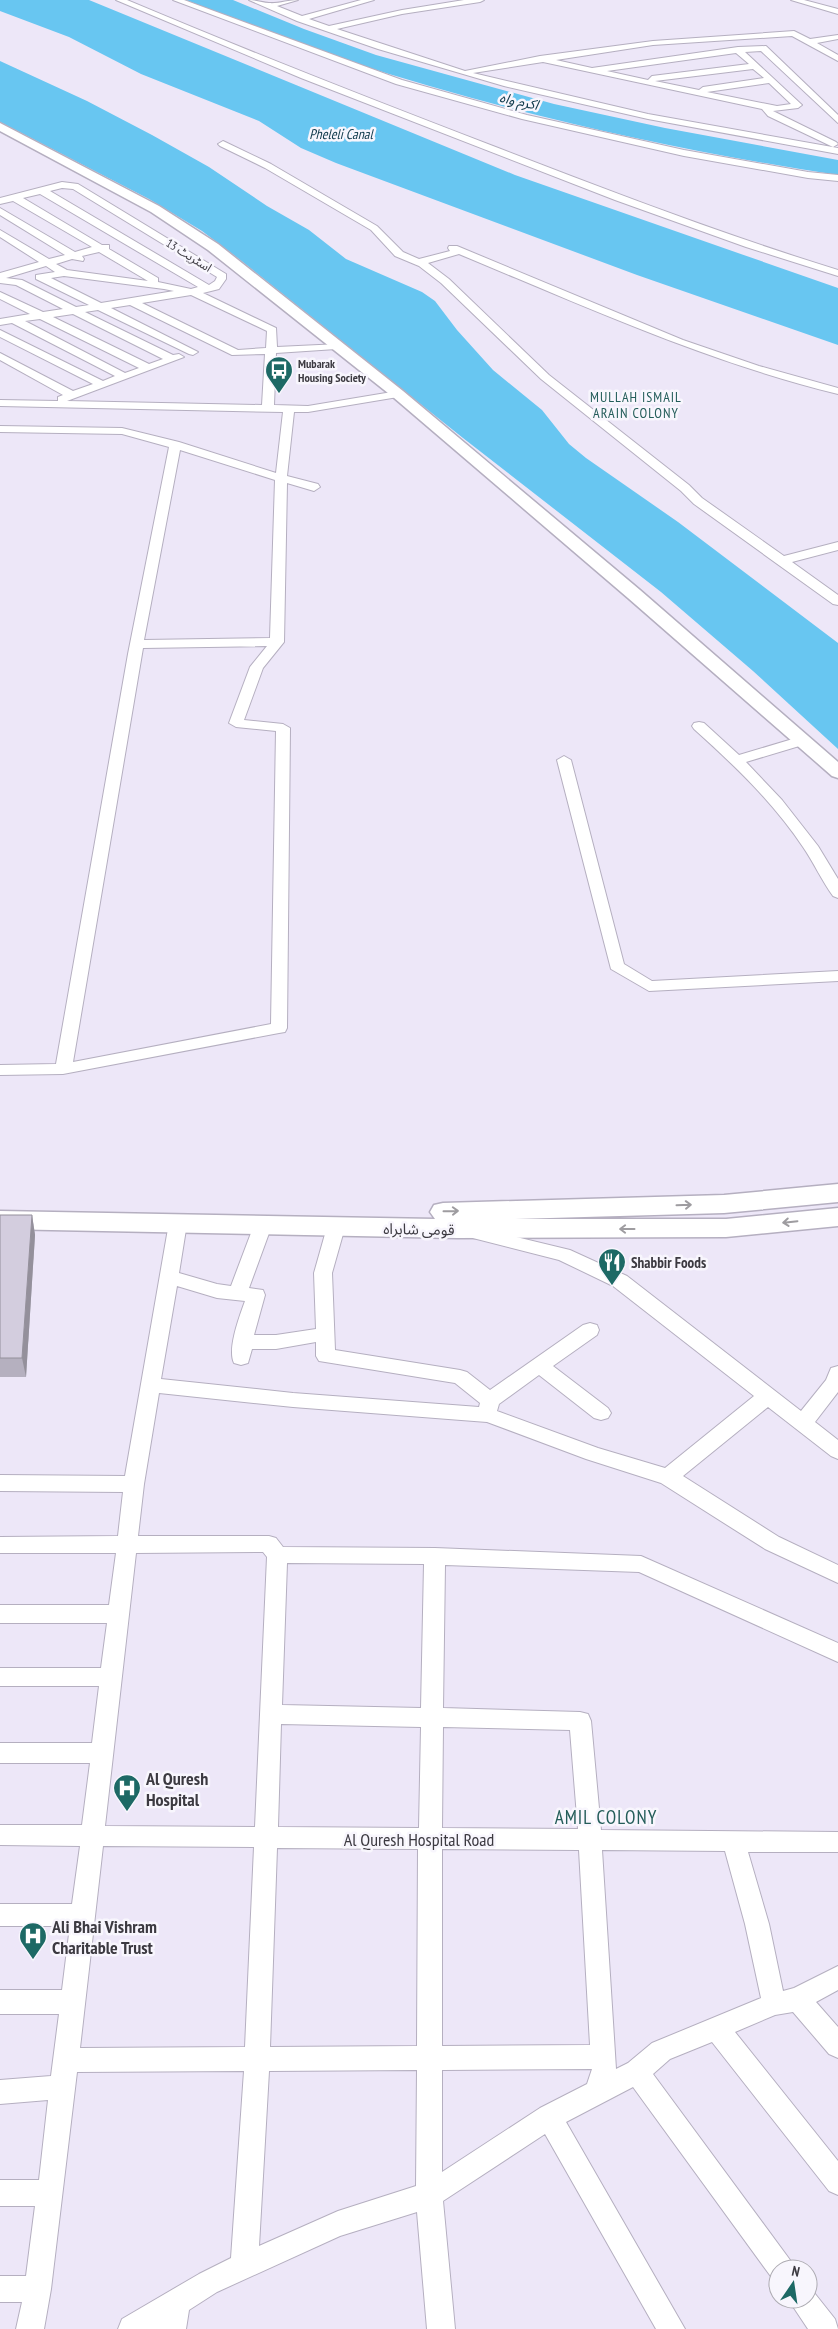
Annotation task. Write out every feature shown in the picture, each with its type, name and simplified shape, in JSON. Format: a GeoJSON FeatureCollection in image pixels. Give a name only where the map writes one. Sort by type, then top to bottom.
{"type":"FeatureCollection","features":[{"type":"Feature","properties":{"kind":"highway","name":"قومی شاہراہ"},"geometry":{"type":"LineString","coordinates":[[0,1206],[446,1212],[724,1204],[838,1193]]}},
{"type":"Feature","properties":{"kind":"highway","name":"قومی شاہراہ"},"geometry":{"type":"LineString","coordinates":[[0,1220],[458,1229],[726,1228],[838,1216]]}},
{"type":"Feature","properties":{"kind":"main road"},"geometry":{"type":"LineString","coordinates":[[0,126],[155,209],[213,247],[398,394],[634,594],[838,772]]}},
{"type":"Feature","properties":{"kind":"street"},"geometry":{"type":"LineString","coordinates":[[120,0],[350,94],[610,196],[778,255],[838,273]]}},
{"type":"Feature","properties":{"kind":"street"},"geometry":{"type":"LineString","coordinates":[[177,0],[398,82],[525,117],[684,153],[808,175],[838,178]]}},
{"type":"Feature","properties":{"kind":"street"},"geometry":{"type":"LineString","coordinates":[[252,0],[322,28],[461,72],[692,126],[813,147],[836,146]]}},
{"type":"Feature","properties":{"kind":"street"},"geometry":{"type":"LineString","coordinates":[[268,6],[294,0]]}},
{"type":"Feature","properties":{"kind":"street"},"geometry":{"type":"LineString","coordinates":[[300,19],[370,0]]}},
{"type":"Feature","properties":{"kind":"street"},"geometry":{"type":"LineString","coordinates":[[322,28],[387,10],[454,0]]}},
{"type":"Feature","properties":{"kind":"street"},"geometry":{"type":"LineString","coordinates":[[322,28],[476,0]]}},
{"type":"Feature","properties":{"kind":"street"},"geometry":{"type":"LineString","coordinates":[[796,0],[838,12]]}},
{"type":"Feature","properties":{"kind":"street"},"geometry":{"type":"LineString","coordinates":[[461,72],[653,43],[794,33],[838,58]]}},
{"type":"Feature","properties":{"kind":"street"},"geometry":{"type":"LineString","coordinates":[[751,36],[838,120]]}},
{"type":"Feature","properties":{"kind":"street"},"geometry":{"type":"LineString","coordinates":[[808,42],[838,37]]}},
{"type":"Feature","properties":{"kind":"street"},"geometry":{"type":"LineString","coordinates":[[592,71],[763,48]]}},
{"type":"Feature","properties":{"kind":"street"},"geometry":{"type":"LineString","coordinates":[[540,59],[763,107],[777,109],[798,105],[738,50]]}},
{"type":"Feature","properties":{"kind":"street"},"geometry":{"type":"LineString","coordinates":[[639,81],[755,66]]}},
{"type":"Feature","properties":{"kind":"street"},"geometry":{"type":"LineString","coordinates":[[691,92],[771,80]]}},
{"type":"Feature","properties":{"kind":"street"},"geometry":{"type":"LineString","coordinates":[[763,107],[771,114],[836,146]]}},
{"type":"Feature","properties":{"kind":"street"},"geometry":{"type":"LineString","coordinates":[[223,144],[268,166],[374,228],[400,254],[419,262],[445,281],[545,377],[685,488],[698,501],[838,601]]}},
{"type":"Feature","properties":{"kind":"street","name":"اسٹریٹ 13"},"geometry":{"type":"LineString","coordinates":[[0,201],[62,185],[75,186],[222,276],[221,282],[208,289],[129,300],[0,322]]}},
{"type":"Feature","properties":{"kind":"street"},"geometry":{"type":"LineString","coordinates":[[42,190],[208,289]]}},
{"type":"Feature","properties":{"kind":"street"},"geometry":{"type":"LineString","coordinates":[[14,198],[164,286]]}},
{"type":"Feature","properties":{"kind":"street"},"geometry":{"type":"LineString","coordinates":[[0,211],[74,255],[106,278]]}},
{"type":"Feature","properties":{"kind":"street"},"geometry":{"type":"LineString","coordinates":[[0,233],[64,273]]}},
{"type":"Feature","properties":{"kind":"street"},"geometry":{"type":"LineString","coordinates":[[0,278],[48,262],[156,235]]}},
{"type":"Feature","properties":{"kind":"street"},"geometry":{"type":"LineString","coordinates":[[419,262],[457,250],[679,342],[755,368],[838,391]]}},
{"type":"Feature","properties":{"kind":"street"},"geometry":{"type":"LineString","coordinates":[[106,278],[135,270]]}},
{"type":"Feature","properties":{"kind":"street"},"geometry":{"type":"LineString","coordinates":[[18,282],[64,273],[164,286],[193,292],[272,330],[268,408]]}},
{"type":"Feature","properties":{"kind":"street"},"geometry":{"type":"LineString","coordinates":[[40,277],[101,305],[193,352]]}},
{"type":"Feature","properties":{"kind":"street"},"geometry":{"type":"LineString","coordinates":[[0,278],[18,282],[172,359]]}},
{"type":"Feature","properties":{"kind":"street"},"geometry":{"type":"LineString","coordinates":[[0,295],[150,368]]}},
{"type":"Feature","properties":{"kind":"street"},"geometry":{"type":"LineString","coordinates":[[129,300],[236,353],[336,346]]}},
{"type":"Feature","properties":{"kind":"street"},"geometry":{"type":"LineString","coordinates":[[14,320],[125,377]]}},
{"type":"Feature","properties":{"kind":"street"},"geometry":{"type":"LineString","coordinates":[[0,333],[103,385]]}},
{"type":"Feature","properties":{"kind":"street"},"geometry":{"type":"LineString","coordinates":[[50,404],[215,344]]}},
{"type":"Feature","properties":{"kind":"street"},"geometry":{"type":"LineString","coordinates":[[0,356],[73,396]]}},
{"type":"Feature","properties":{"kind":"street"},"geometry":{"type":"LineString","coordinates":[[0,403],[308,409],[398,394]]}},
{"type":"Feature","properties":{"kind":"street"},"geometry":{"type":"LineString","coordinates":[[0,1070],[63,1069],[279,1028],[283,728],[236,723],[257,667],[277,642],[281,478],[289,408]]}},
{"type":"Feature","properties":{"kind":"street"},"geometry":{"type":"LineString","coordinates":[[0,429],[122,430],[175,444],[281,478],[314,486]]}},
{"type":"Feature","properties":{"kind":"street"},"geometry":{"type":"LineString","coordinates":[[63,1069],[137,644],[175,444]]}},
{"type":"Feature","properties":{"kind":"street"},"geometry":{"type":"LineString","coordinates":[[781,561],[838,546]]}},
{"type":"Feature","properties":{"kind":"street"},"geometry":{"type":"LineString","coordinates":[[137,644],[277,642]]}},
{"type":"Feature","properties":{"kind":"street"},"geometry":{"type":"LineString","coordinates":[[699,726],[738,760],[800,828],[822,860],[838,892]]}},
{"type":"Feature","properties":{"kind":"street"},"geometry":{"type":"LineString","coordinates":[[738,760],[801,741]]}},
{"type":"Feature","properties":{"kind":"street"},"geometry":{"type":"LineString","coordinates":[[564,760],[617,966],[649,986],[838,976]]}},
{"type":"Feature","properties":{"kind":"street"},"geometry":{"type":"LineString","coordinates":[[30,2329],[38,2289],[50,2193],[134,1484],[178,1223]]}},
{"type":"Feature","properties":{"kind":"street"},"geometry":{"type":"LineString","coordinates":[[238,1293],[263,1225]]}},
{"type":"Feature","properties":{"kind":"street"},"geometry":{"type":"LineString","coordinates":[[336,1227],[323,1273],[326,1356],[460,1377],[489,1407],[593,1454],[668,1477],[772,1543],[838,1575]]}},
{"type":"Feature","properties":{"kind":"street"},"geometry":{"type":"LineString","coordinates":[[458,1229],[564,1256],[620,1281],[838,1451]]}},
{"type":"Feature","properties":{"kind":"street"},"geometry":{"type":"LineString","coordinates":[[168,1277],[217,1291],[256,1295],[242,1350],[325,1334]]}},
{"type":"Feature","properties":{"kind":"street"},"geometry":{"type":"LineString","coordinates":[[150,1385],[303,1401],[458,1414],[489,1407],[539,1366],[590,1330]]}},
{"type":"Feature","properties":{"kind":"street"},"geometry":{"type":"LineString","coordinates":[[539,1366],[601,1413]]}},
{"type":"Feature","properties":{"kind":"street"},"geometry":{"type":"LineString","coordinates":[[803,1423],[834,1384],[838,1373]]}},
{"type":"Feature","properties":{"kind":"street"},"geometry":{"type":"LineString","coordinates":[[668,1477],[768,1396]]}},
{"type":"Feature","properties":{"kind":"street"},"geometry":{"type":"LineString","coordinates":[[0,1483],[134,1484]]}},
{"type":"Feature","properties":{"kind":"street"},"geometry":{"type":"LineString","coordinates":[[0,1545],[268,1544],[277,1555],[258,2058],[253,2160],[244,2266]]}},
{"type":"Feature","properties":{"kind":"street"},"geometry":{"type":"LineString","coordinates":[[277,1555],[435,1556],[641,1564],[838,1653]]}},
{"type":"Feature","properties":{"kind":"street"},"geometry":{"type":"LineString","coordinates":[[435,1556],[428,2057],[429,2195],[440,2329]]}},
{"type":"Feature","properties":{"kind":"street"},"geometry":{"type":"LineString","coordinates":[[0,1614],[118,1614]]}},
{"type":"Feature","properties":{"kind":"street"},"geometry":{"type":"LineString","coordinates":[[0,1677],[111,1676]]}},
{"type":"Feature","properties":{"kind":"street"},"geometry":{"type":"LineString","coordinates":[[272,1714],[580,1721],[590,1840],[604,2069],[597,2093]]}},
{"type":"Feature","properties":{"kind":"street"},"geometry":{"type":"LineString","coordinates":[[0,1753],[102,1753]]}},
{"type":"Feature","properties":{"kind":"street","name":"Al Quresh Hospital Road"},"geometry":{"type":"LineString","coordinates":[[0,1835],[838,1842]]}},
{"type":"Feature","properties":{"kind":"street"},"geometry":{"type":"LineString","coordinates":[[734,1841],[757,1924],[786,2002],[838,2046]]}},
{"type":"Feature","properties":{"kind":"street"},"geometry":{"type":"LineString","coordinates":[[0,1915],[83,1916]]}},
{"type":"Feature","properties":{"kind":"street"},"geometry":{"type":"LineString","coordinates":[[132,2329],[208,2283],[244,2266],[338,2224],[429,2195],[549,2117],[636,2072],[661,2051],[786,2002],[838,1976]]}},
{"type":"Feature","properties":{"kind":"street"},"geometry":{"type":"LineString","coordinates":[[0,2002],[73,2002]]}},
{"type":"Feature","properties":{"kind":"street"},"geometry":{"type":"LineString","coordinates":[[716,2028],[838,2182]]}},
{"type":"Feature","properties":{"kind":"street"},"geometry":{"type":"LineString","coordinates":[[66,2060],[603,2057]]}},
{"type":"Feature","properties":{"kind":"street"},"geometry":{"type":"LineString","coordinates":[[636,2072],[774,2259]]}},
{"type":"Feature","properties":{"kind":"street"},"geometry":{"type":"LineString","coordinates":[[0,2092],[63,2087]]}},
{"type":"Feature","properties":{"kind":"street"},"geometry":{"type":"LineString","coordinates":[[549,2117],[671,2329]]}},
{"type":"Feature","properties":{"kind":"street"},"geometry":{"type":"LineString","coordinates":[[0,2193],[50,2193]]}},
{"type":"Feature","properties":{"kind":"street"},"geometry":{"type":"LineString","coordinates":[[0,2289],[38,2289]]}},
{"type":"Feature","properties":{"kind":"street"},"geometry":{"type":"LineString","coordinates":[[172,2329],[177,2302]]}},
{"type":"Feature","properties":{"kind":"street"},"geometry":{"type":"LineString","coordinates":[[810,2309],[825,2329]]}},
{"type":"Feature","properties":{"kind":"water","name":"Pheleli Canal"},"geometry":{"type":"Polygon","coordinates":[[[0,0],[89,0],[515,175],[838,288],[838,345],[637,275],[336,163],[301,148],[259,121],[141,74],[69,37],[0,11],[0,0]]]}},
{"type":"Feature","properties":{"kind":"water","name":"اکرم واہ"},"geometry":{"type":"Polygon","coordinates":[[[186,0],[233,0],[304,29],[376,55],[554,104],[665,128],[838,160],[838,175],[653,142],[469,97],[327,54],[186,0]]]}},
{"type":"Feature","properties":{"kind":"water"},"geometry":{"type":"Polygon","coordinates":[[[0,61],[87,101],[152,135],[209,167],[267,206],[309,230],[346,259],[422,292],[435,301],[457,330],[493,370],[542,410],[569,444],[678,522],[838,643],[838,749],[753,671],[661,592],[202,231],[149,199],[0,122],[0,61]]]}},
{"type":"Feature","properties":{"kind":"building"},"geometry":{"type":"Polygon","coordinates":[[[0,1215],[32,1215],[22,1358],[0,1358],[0,1215]]]}},
{"type":"Feature","properties":{"kind":"place","name":"Mubarak Housing Society"},"geometry":{"type":"Point","coordinates":[279,394]}},
{"type":"Feature","properties":{"kind":"place","name":"Shabbir Foods"},"geometry":{"type":"Point","coordinates":[612,1286]}},
{"type":"Feature","properties":{"kind":"place","name":"Al Quresh Hospital"},"geometry":{"type":"Point","coordinates":[127,1812]}},
{"type":"Feature","properties":{"kind":"place","name":"Ali Bhai Vishram Charitable Trust"},"geometry":{"type":"Point","coordinates":[33,1960]}},
{"type":"Feature","properties":{"kind":"district","name":"MULLAH ISMAIL ARAIN COLONY"},"geometry":{"type":"Point","coordinates":[636,406]}},
{"type":"Feature","properties":{"kind":"district","name":"AMIL COLONY"},"geometry":{"type":"Point","coordinates":[606,1817]}}]}
